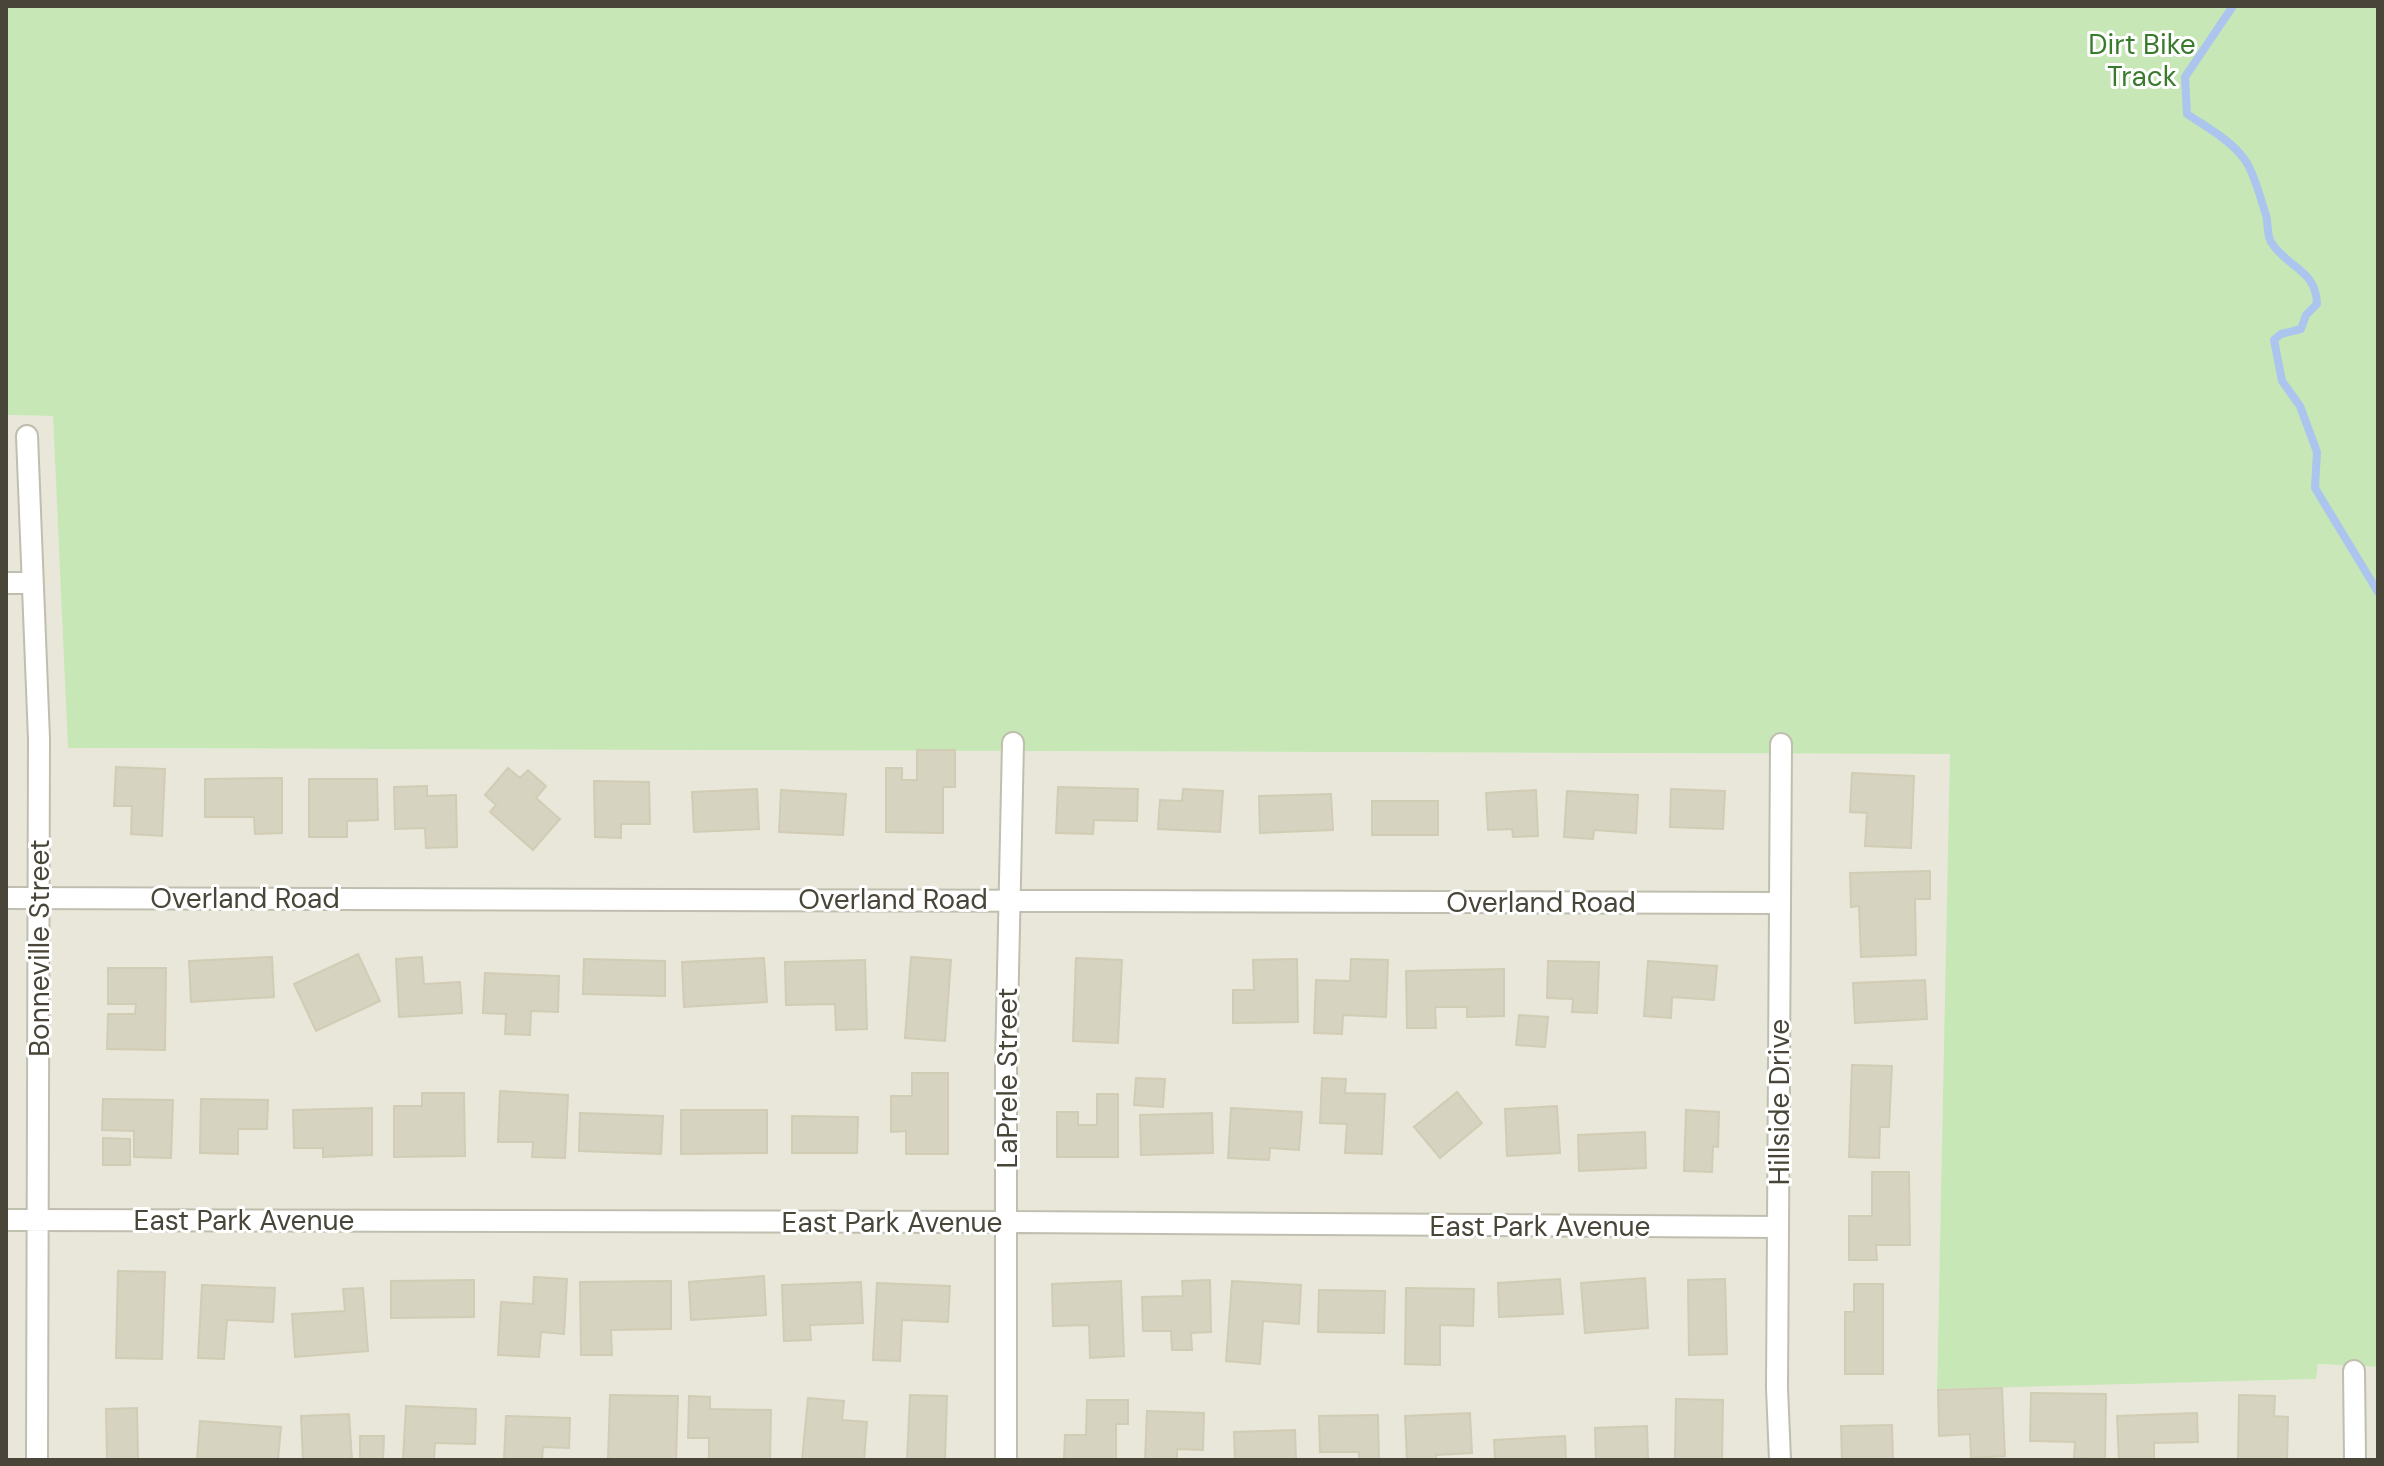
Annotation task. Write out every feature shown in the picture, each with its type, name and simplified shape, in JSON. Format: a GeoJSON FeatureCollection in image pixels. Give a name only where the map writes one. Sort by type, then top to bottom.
{"type":"FeatureCollection","features":[{"type":"Feature","properties":{"kind":"street","name":"Bonneville Street"},"geometry":{"type":"LineString","coordinates":[[27,436],[39,739],[37,1460]]}},
{"type":"Feature","properties":{"kind":"street"},"geometry":{"type":"LineString","coordinates":[[6,583],[32,583]]}},
{"type":"Feature","properties":{"kind":"street","name":"LaPrele Street"},"geometry":{"type":"LineString","coordinates":[[1006,1460],[1008,899],[1013,743]]}},
{"type":"Feature","properties":{"kind":"street","name":"Hillside Drive"},"geometry":{"type":"LineString","coordinates":[[1780,1460],[1777,1388],[1781,744]]}},
{"type":"Feature","properties":{"kind":"street","name":"Overland Road"},"geometry":{"type":"LineString","coordinates":[[6,898],[1780,903]]}},
{"type":"Feature","properties":{"kind":"street","name":"East Park Avenue"},"geometry":{"type":"LineString","coordinates":[[6,1220],[1778,1227]]}},
{"type":"Feature","properties":{"kind":"street"},"geometry":{"type":"LineString","coordinates":[[2354,1371],[2355,1460]]}},
{"type":"Feature","properties":{"kind":"shaded area"},"geometry":{"type":"Polygon","coordinates":[[[6,415],[53,416],[69,748],[1951,754],[1937,1388],[2315,1379],[2318,1364],[2378,1367],[2378,1460],[6,1460],[6,415]]]}},
{"type":"Feature","properties":{"kind":"green space","name":"Dirt Bike Track"},"geometry":{"type":"Polygon","coordinates":[[[6,6],[2378,6],[2378,1367],[2318,1364],[2316,1379],[1937,1389],[1950,754],[68,748],[53,416],[6,415],[6,6]]]}},
{"type":"Feature","properties":{"kind":"building"},"geometry":{"type":"Polygon","coordinates":[[[917,750],[955,750],[955,787],[943,787],[943,833],[886,832],[886,768],[902,768],[902,780],[917,780],[917,750]]]}},
{"type":"Feature","properties":{"kind":"building"},"geometry":{"type":"Polygon","coordinates":[[[116,767],[165,769],[162,836],[131,834],[132,806],[114,806],[116,767]]]}},
{"type":"Feature","properties":{"kind":"building"},"geometry":{"type":"Polygon","coordinates":[[[508,768],[520,778],[528,770],[546,786],[536,798],[560,819],[533,850],[490,812],[496,805],[485,795],[508,768]]]}},
{"type":"Feature","properties":{"kind":"building"},"geometry":{"type":"Polygon","coordinates":[[[1852,773],[1914,776],[1911,848],[1865,846],[1867,813],[1850,812],[1852,773]]]}},
{"type":"Feature","properties":{"kind":"building"},"geometry":{"type":"Polygon","coordinates":[[[282,778],[282,833],[255,834],[254,817],[205,817],[205,779],[282,778]]]}},
{"type":"Feature","properties":{"kind":"building"},"geometry":{"type":"Polygon","coordinates":[[[309,779],[377,779],[378,820],[347,821],[347,837],[309,837],[309,779]]]}},
{"type":"Feature","properties":{"kind":"building"},"geometry":{"type":"Polygon","coordinates":[[[594,781],[649,782],[650,824],[621,824],[621,838],[595,837],[594,781]]]}},
{"type":"Feature","properties":{"kind":"building"},"geometry":{"type":"Polygon","coordinates":[[[427,786],[427,796],[456,795],[457,847],[426,848],[425,828],[395,829],[394,787],[427,786]]]}},
{"type":"Feature","properties":{"kind":"building"},"geometry":{"type":"Polygon","coordinates":[[[1058,787],[1138,789],[1137,821],[1094,820],[1093,834],[1056,833],[1058,787]]]}},
{"type":"Feature","properties":{"kind":"building"},"geometry":{"type":"Polygon","coordinates":[[[757,789],[759,829],[694,832],[692,792],[757,789]]]}},
{"type":"Feature","properties":{"kind":"building"},"geometry":{"type":"Polygon","coordinates":[[[1183,789],[1223,791],[1220,832],[1158,829],[1160,800],[1182,801],[1183,789]]]}},
{"type":"Feature","properties":{"kind":"building"},"geometry":{"type":"Polygon","coordinates":[[[1671,789],[1725,791],[1723,829],[1670,827],[1671,789]]]}},
{"type":"Feature","properties":{"kind":"building"},"geometry":{"type":"Polygon","coordinates":[[[781,790],[846,794],[843,835],[779,832],[781,790]]]}},
{"type":"Feature","properties":{"kind":"building"},"geometry":{"type":"Polygon","coordinates":[[[1536,790],[1538,836],[1513,837],[1512,829],[1488,830],[1486,793],[1536,790]]]}},
{"type":"Feature","properties":{"kind":"building"},"geometry":{"type":"Polygon","coordinates":[[[1567,791],[1638,795],[1636,833],[1594,830],[1593,839],[1564,837],[1567,791]]]}},
{"type":"Feature","properties":{"kind":"building"},"geometry":{"type":"Polygon","coordinates":[[[1331,794],[1333,830],[1260,833],[1259,796],[1331,794]]]}},
{"type":"Feature","properties":{"kind":"building"},"geometry":{"type":"Polygon","coordinates":[[[1372,801],[1438,801],[1438,835],[1372,835],[1372,801]]]}},
{"type":"Feature","properties":{"kind":"building"},"geometry":{"type":"Polygon","coordinates":[[[1930,871],[1930,899],[1915,899],[1916,955],[1861,957],[1859,906],[1851,907],[1850,873],[1930,871]]]}},
{"type":"Feature","properties":{"kind":"building"},"geometry":{"type":"Polygon","coordinates":[[[358,954],[380,1001],[316,1031],[294,984],[358,954]]]}},
{"type":"Feature","properties":{"kind":"building"},"geometry":{"type":"Polygon","coordinates":[[[272,957],[274,997],[191,1002],[189,961],[272,957]]]}},
{"type":"Feature","properties":{"kind":"building"},"geometry":{"type":"Polygon","coordinates":[[[422,957],[424,984],[460,982],[462,1013],[399,1017],[396,959],[422,957]]]}},
{"type":"Feature","properties":{"kind":"building"},"geometry":{"type":"Polygon","coordinates":[[[911,957],[951,960],[945,1041],[905,1038],[911,957]]]}},
{"type":"Feature","properties":{"kind":"building"},"geometry":{"type":"Polygon","coordinates":[[[764,958],[767,1002],[684,1007],[682,962],[764,958]]]}},
{"type":"Feature","properties":{"kind":"building"},"geometry":{"type":"Polygon","coordinates":[[[1076,958],[1122,960],[1118,1043],[1073,1041],[1076,958]]]}},
{"type":"Feature","properties":{"kind":"building"},"geometry":{"type":"Polygon","coordinates":[[[584,959],[665,961],[665,996],[583,994],[584,959]]]}},
{"type":"Feature","properties":{"kind":"building"},"geometry":{"type":"Polygon","coordinates":[[[1297,959],[1298,1022],[1233,1023],[1233,990],[1254,990],[1253,960],[1297,959]]]}},
{"type":"Feature","properties":{"kind":"building"},"geometry":{"type":"Polygon","coordinates":[[[1351,959],[1388,960],[1386,1017],[1343,1015],[1342,1034],[1314,1033],[1316,980],[1350,981],[1351,959]]]}},
{"type":"Feature","properties":{"kind":"building"},"geometry":{"type":"Polygon","coordinates":[[[865,960],[867,1029],[836,1030],[835,1004],[786,1005],[785,962],[865,960]]]}},
{"type":"Feature","properties":{"kind":"building"},"geometry":{"type":"Polygon","coordinates":[[[1548,961],[1599,962],[1597,1013],[1572,1012],[1573,999],[1547,998],[1548,961]]]}},
{"type":"Feature","properties":{"kind":"building"},"geometry":{"type":"Polygon","coordinates":[[[1648,961],[1717,966],[1714,1000],[1672,997],[1671,1018],[1644,1016],[1648,961]]]}},
{"type":"Feature","properties":{"kind":"building"},"geometry":{"type":"Polygon","coordinates":[[[108,968],[166,968],[165,1050],[107,1049],[108,1014],[135,1014],[136,1004],[108,1004],[108,968]]]}},
{"type":"Feature","properties":{"kind":"building"},"geometry":{"type":"Polygon","coordinates":[[[1504,969],[1504,1016],[1467,1017],[1467,1007],[1435,1007],[1436,1028],[1407,1028],[1406,971],[1504,969]]]}},
{"type":"Feature","properties":{"kind":"building"},"geometry":{"type":"Polygon","coordinates":[[[485,973],[559,976],[558,1012],[531,1011],[530,1035],[505,1034],[506,1014],[483,1013],[485,973]]]}},
{"type":"Feature","properties":{"kind":"building"},"geometry":{"type":"Polygon","coordinates":[[[1925,980],[1927,1019],[1855,1023],[1853,983],[1925,980]]]}},
{"type":"Feature","properties":{"kind":"building"},"geometry":{"type":"Polygon","coordinates":[[[1519,1015],[1548,1017],[1545,1047],[1516,1045],[1519,1015]]]}},
{"type":"Feature","properties":{"kind":"building"},"geometry":{"type":"Polygon","coordinates":[[[1852,1065],[1892,1066],[1889,1127],[1880,1127],[1879,1158],[1849,1157],[1852,1065]]]}},
{"type":"Feature","properties":{"kind":"building"},"geometry":{"type":"Polygon","coordinates":[[[912,1073],[948,1073],[948,1154],[906,1154],[906,1131],[891,1132],[891,1096],[912,1096],[912,1073]]]}},
{"type":"Feature","properties":{"kind":"building"},"geometry":{"type":"Polygon","coordinates":[[[1136,1078],[1165,1079],[1163,1107],[1134,1105],[1136,1078]]]}},
{"type":"Feature","properties":{"kind":"building"},"geometry":{"type":"Polygon","coordinates":[[[1322,1078],[1346,1079],[1345,1093],[1385,1094],[1382,1154],[1345,1153],[1347,1124],[1320,1123],[1322,1078]]]}},
{"type":"Feature","properties":{"kind":"building"},"geometry":{"type":"Polygon","coordinates":[[[500,1091],[568,1095],[565,1158],[532,1157],[533,1142],[498,1142],[500,1091]]]}},
{"type":"Feature","properties":{"kind":"building"},"geometry":{"type":"Polygon","coordinates":[[[1457,1092],[1482,1123],[1440,1158],[1414,1127],[1457,1092]]]}},
{"type":"Feature","properties":{"kind":"building"},"geometry":{"type":"Polygon","coordinates":[[[422,1093],[464,1093],[465,1156],[394,1157],[394,1106],[422,1106],[422,1093]]]}},
{"type":"Feature","properties":{"kind":"building"},"geometry":{"type":"Polygon","coordinates":[[[1097,1094],[1118,1094],[1118,1157],[1057,1157],[1057,1112],[1078,1112],[1078,1125],[1097,1125],[1097,1094]]]}},
{"type":"Feature","properties":{"kind":"building"},"geometry":{"type":"Polygon","coordinates":[[[103,1099],[173,1100],[171,1158],[134,1157],[134,1131],[102,1130],[103,1099]]]}},
{"type":"Feature","properties":{"kind":"building"},"geometry":{"type":"Polygon","coordinates":[[[201,1099],[268,1100],[267,1129],[238,1129],[238,1154],[200,1153],[201,1099]]]}},
{"type":"Feature","properties":{"kind":"building"},"geometry":{"type":"Polygon","coordinates":[[[1557,1106],[1560,1153],[1507,1156],[1505,1109],[1557,1106]]]}},
{"type":"Feature","properties":{"kind":"building"},"geometry":{"type":"Polygon","coordinates":[[[372,1108],[372,1155],[323,1157],[323,1148],[294,1148],[293,1110],[372,1108]]]}},
{"type":"Feature","properties":{"kind":"building"},"geometry":{"type":"Polygon","coordinates":[[[1231,1108],[1302,1112],[1299,1150],[1270,1148],[1269,1160],[1228,1158],[1231,1108]]]}},
{"type":"Feature","properties":{"kind":"building"},"geometry":{"type":"Polygon","coordinates":[[[681,1110],[767,1110],[767,1153],[681,1154],[681,1110]]]}},
{"type":"Feature","properties":{"kind":"building"},"geometry":{"type":"Polygon","coordinates":[[[1686,1110],[1719,1112],[1718,1147],[1713,1146],[1712,1172],[1684,1171],[1686,1110]]]}},
{"type":"Feature","properties":{"kind":"building"},"geometry":{"type":"Polygon","coordinates":[[[580,1113],[663,1116],[661,1154],[579,1151],[580,1113]]]}},
{"type":"Feature","properties":{"kind":"building"},"geometry":{"type":"Polygon","coordinates":[[[1212,1113],[1213,1153],[1141,1155],[1140,1115],[1212,1113]]]}},
{"type":"Feature","properties":{"kind":"building"},"geometry":{"type":"Polygon","coordinates":[[[792,1116],[858,1117],[857,1153],[792,1153],[792,1116]]]}},
{"type":"Feature","properties":{"kind":"building"},"geometry":{"type":"Polygon","coordinates":[[[1645,1132],[1646,1168],[1579,1171],[1578,1135],[1645,1132]]]}},
{"type":"Feature","properties":{"kind":"building"},"geometry":{"type":"Polygon","coordinates":[[[103,1138],[130,1139],[130,1165],[103,1165],[103,1138]]]}},
{"type":"Feature","properties":{"kind":"building"},"geometry":{"type":"Polygon","coordinates":[[[1872,1172],[1909,1172],[1910,1245],[1876,1245],[1877,1260],[1849,1260],[1849,1216],[1872,1216],[1872,1172]]]}},
{"type":"Feature","properties":{"kind":"building"},"geometry":{"type":"Polygon","coordinates":[[[118,1271],[165,1272],[162,1359],[116,1358],[118,1271]]]}},
{"type":"Feature","properties":{"kind":"building"},"geometry":{"type":"Polygon","coordinates":[[[764,1276],[766,1315],[691,1320],[689,1282],[764,1276]]]}},
{"type":"Feature","properties":{"kind":"building"},"geometry":{"type":"Polygon","coordinates":[[[534,1277],[567,1279],[564,1334],[541,1332],[539,1357],[498,1355],[501,1302],[533,1304],[534,1277]]]}},
{"type":"Feature","properties":{"kind":"building"},"geometry":{"type":"Polygon","coordinates":[[[1645,1278],[1648,1328],[1585,1333],[1581,1283],[1645,1278]]]}},
{"type":"Feature","properties":{"kind":"building"},"geometry":{"type":"Polygon","coordinates":[[[1560,1279],[1563,1314],[1499,1317],[1498,1283],[1560,1279]]]}},
{"type":"Feature","properties":{"kind":"building"},"geometry":{"type":"Polygon","coordinates":[[[1725,1279],[1727,1354],[1689,1355],[1688,1280],[1725,1279]]]}},
{"type":"Feature","properties":{"kind":"building"},"geometry":{"type":"Polygon","coordinates":[[[474,1280],[474,1317],[391,1318],[391,1281],[474,1280]]]}},
{"type":"Feature","properties":{"kind":"building"},"geometry":{"type":"Polygon","coordinates":[[[1210,1280],[1211,1332],[1191,1333],[1192,1350],[1172,1350],[1171,1331],[1143,1331],[1142,1297],[1183,1296],[1182,1281],[1210,1280]]]}},
{"type":"Feature","properties":{"kind":"building"},"geometry":{"type":"Polygon","coordinates":[[[671,1281],[671,1329],[611,1330],[612,1355],[581,1355],[580,1282],[671,1281]]]}},
{"type":"Feature","properties":{"kind":"building"},"geometry":{"type":"Polygon","coordinates":[[[1121,1281],[1124,1356],[1090,1358],[1089,1325],[1053,1326],[1052,1284],[1121,1281]]]}},
{"type":"Feature","properties":{"kind":"building"},"geometry":{"type":"Polygon","coordinates":[[[1232,1281],[1301,1285],[1299,1324],[1263,1321],[1260,1364],[1226,1361],[1232,1281]]]}},
{"type":"Feature","properties":{"kind":"building"},"geometry":{"type":"Polygon","coordinates":[[[861,1282],[863,1323],[810,1325],[811,1340],[784,1341],[782,1285],[861,1282]]]}},
{"type":"Feature","properties":{"kind":"building"},"geometry":{"type":"Polygon","coordinates":[[[877,1283],[950,1286],[948,1322],[902,1320],[900,1361],[873,1360],[877,1283]]]}},
{"type":"Feature","properties":{"kind":"building"},"geometry":{"type":"Polygon","coordinates":[[[1854,1284],[1883,1284],[1883,1374],[1845,1374],[1845,1312],[1854,1312],[1854,1284]]]}},
{"type":"Feature","properties":{"kind":"building"},"geometry":{"type":"Polygon","coordinates":[[[202,1285],[275,1288],[273,1322],[227,1320],[224,1359],[198,1358],[202,1285]]]}},
{"type":"Feature","properties":{"kind":"building"},"geometry":{"type":"Polygon","coordinates":[[[363,1288],[368,1351],[295,1357],[292,1314],[345,1311],[343,1289],[363,1288]]]}},
{"type":"Feature","properties":{"kind":"building"},"geometry":{"type":"Polygon","coordinates":[[[1406,1288],[1474,1289],[1473,1326],[1440,1325],[1440,1365],[1405,1364],[1406,1288]]]}},
{"type":"Feature","properties":{"kind":"building"},"geometry":{"type":"Polygon","coordinates":[[[1319,1290],[1385,1291],[1384,1333],[1318,1332],[1319,1290]]]}},
{"type":"Feature","properties":{"kind":"building"},"geometry":{"type":"Polygon","coordinates":[[[2002,1388],[2005,1456],[1971,1458],[1970,1434],[1939,1436],[1938,1390],[2002,1388]]]}},
{"type":"Feature","properties":{"kind":"building"},"geometry":{"type":"Polygon","coordinates":[[[2031,1393],[2106,1394],[2105,1459],[2074,1458],[2075,1442],[2030,1441],[2031,1393]]]}},
{"type":"Feature","properties":{"kind":"building"},"geometry":{"type":"Polygon","coordinates":[[[610,1395],[678,1396],[676,1460],[608,1460],[610,1395]]]}},
{"type":"Feature","properties":{"kind":"building"},"geometry":{"type":"Polygon","coordinates":[[[910,1395],[947,1396],[945,1460],[907,1460],[910,1395]]]}},
{"type":"Feature","properties":{"kind":"building"},"geometry":{"type":"Polygon","coordinates":[[[2239,1395],[2275,1396],[2274,1416],[2288,1417],[2287,1460],[2238,1460],[2239,1395]]]}},
{"type":"Feature","properties":{"kind":"building"},"geometry":{"type":"Polygon","coordinates":[[[689,1396],[710,1397],[710,1409],[771,1410],[770,1460],[709,1460],[709,1438],[688,1438],[689,1396]]]}},
{"type":"Feature","properties":{"kind":"building"},"geometry":{"type":"Polygon","coordinates":[[[808,1398],[844,1401],[842,1420],[867,1422],[864,1460],[802,1460],[808,1398]]]}},
{"type":"Feature","properties":{"kind":"building"},"geometry":{"type":"Polygon","coordinates":[[[1676,1399],[1723,1400],[1722,1460],[1675,1460],[1676,1399]]]}},
{"type":"Feature","properties":{"kind":"building"},"geometry":{"type":"Polygon","coordinates":[[[1087,1400],[1128,1400],[1128,1424],[1116,1424],[1116,1460],[1064,1460],[1065,1435],[1086,1435],[1087,1400]]]}},
{"type":"Feature","properties":{"kind":"building"},"geometry":{"type":"Polygon","coordinates":[[[406,1406],[476,1409],[475,1444],[435,1443],[434,1460],[403,1460],[406,1406]]]}},
{"type":"Feature","properties":{"kind":"building"},"geometry":{"type":"Polygon","coordinates":[[[137,1408],[138,1460],[107,1460],[106,1409],[137,1408]]]}},
{"type":"Feature","properties":{"kind":"building"},"geometry":{"type":"Polygon","coordinates":[[[1147,1411],[1204,1413],[1203,1450],[1177,1449],[1177,1460],[1145,1460],[1147,1411]]]}},
{"type":"Feature","properties":{"kind":"building"},"geometry":{"type":"Polygon","coordinates":[[[1470,1413],[1472,1453],[1436,1455],[1436,1460],[1407,1460],[1405,1416],[1470,1413]]]}},
{"type":"Feature","properties":{"kind":"building"},"geometry":{"type":"Polygon","coordinates":[[[2197,1413],[2198,1442],[2154,1443],[2154,1459],[2119,1460],[2117,1416],[2197,1413]]]}},
{"type":"Feature","properties":{"kind":"building"},"geometry":{"type":"Polygon","coordinates":[[[349,1414],[352,1460],[303,1460],[301,1416],[349,1414]]]}},
{"type":"Feature","properties":{"kind":"building"},"geometry":{"type":"Polygon","coordinates":[[[1378,1415],[1379,1460],[1359,1460],[1359,1452],[1320,1452],[1319,1416],[1378,1415]]]}},
{"type":"Feature","properties":{"kind":"building"},"geometry":{"type":"Polygon","coordinates":[[[506,1416],[570,1418],[569,1448],[543,1447],[542,1460],[504,1460],[506,1416]]]}},
{"type":"Feature","properties":{"kind":"building"},"geometry":{"type":"Polygon","coordinates":[[[200,1421],[281,1427],[278,1460],[197,1460],[200,1421]]]}},
{"type":"Feature","properties":{"kind":"building"},"geometry":{"type":"Polygon","coordinates":[[[1892,1425],[1893,1460],[1842,1460],[1841,1426],[1892,1425]]]}},
{"type":"Feature","properties":{"kind":"building"},"geometry":{"type":"Polygon","coordinates":[[[1647,1426],[1648,1459],[1654,1460],[1596,1460],[1595,1428],[1647,1426]]]}},
{"type":"Feature","properties":{"kind":"building"},"geometry":{"type":"Polygon","coordinates":[[[1295,1430],[1296,1460],[1235,1460],[1234,1432],[1295,1430]]]}},
{"type":"Feature","properties":{"kind":"building"},"geometry":{"type":"Polygon","coordinates":[[[360,1436],[384,1436],[383,1460],[360,1460],[360,1436]]]}},
{"type":"Feature","properties":{"kind":"building"},"geometry":{"type":"Polygon","coordinates":[[[1565,1436],[1566,1460],[1495,1460],[1494,1440],[1565,1436]]]}},
{"type":"Feature","properties":{"kind":"waterway"},"geometry":{"type":"LineString","coordinates":[[2233,6],[2185,77],[2187,114],[2226,140],[2245,160],[2259,192],[2271,242],[2312,283],[2317,304],[2306,315],[2301,329],[2281,334],[2274,340],[2282,381],[2300,406],[2317,452],[2315,488],[2378,592]]}}]}
